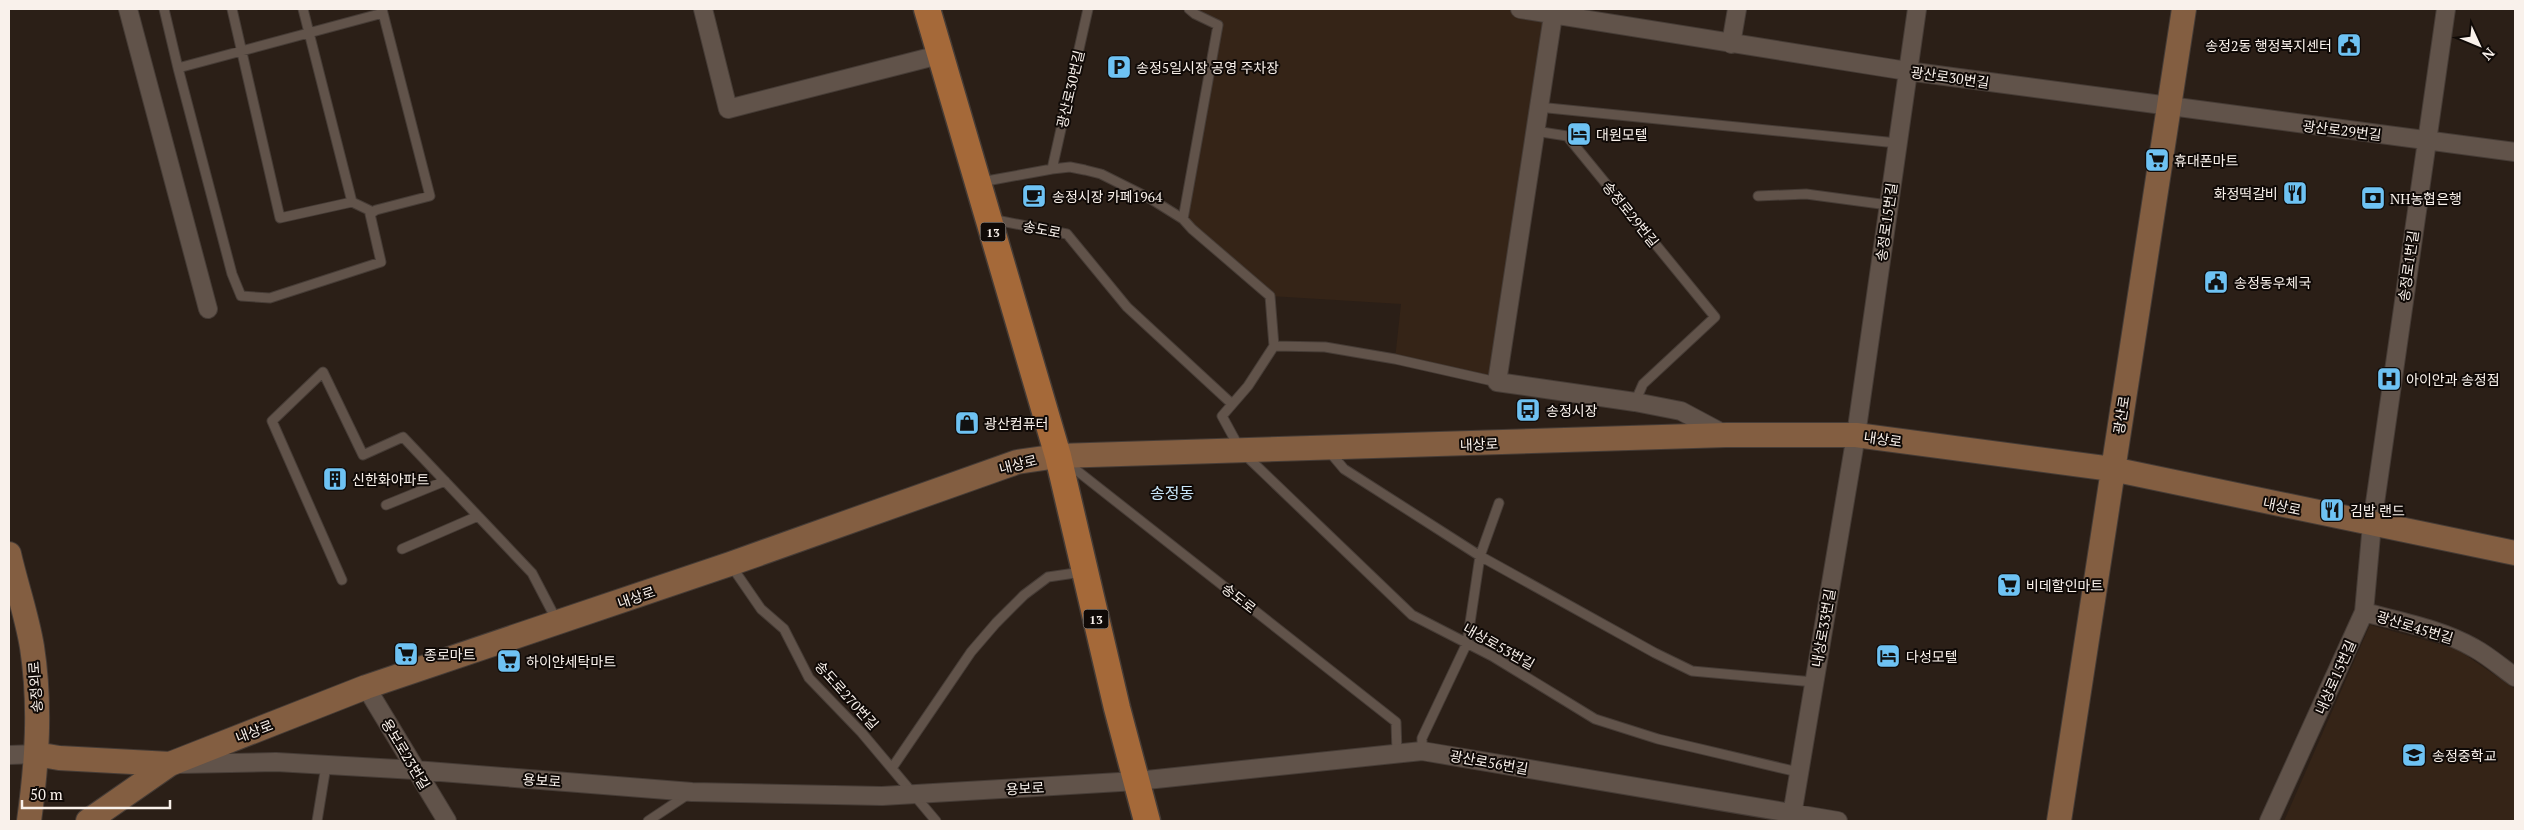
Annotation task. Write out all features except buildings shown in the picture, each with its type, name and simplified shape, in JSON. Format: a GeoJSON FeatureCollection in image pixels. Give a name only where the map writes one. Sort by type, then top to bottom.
{"type":"FeatureCollection","features":[{"type":"Feature","properties":{"kind":"main road","name":"13"},"geometry":{"type":"LineString","coordinates":[[927,9],[1058,456],[1117,708],[1147,821]]}},
{"type":"Feature","properties":{"kind":"main road","name":"광산로"},"geometry":{"type":"LineString","coordinates":[[2059,821],[2184,9]]}},
{"type":"Feature","properties":{"kind":"main road","name":"내상로"},"geometry":{"type":"LineString","coordinates":[[36,754],[59,758],[170,764],[366,687],[558,624],[1017,462],[1058,456],[1726,435],[1856,435],[2112,469],[2515,553]]}},
{"type":"Feature","properties":{"kind":"main road","name":"송정외로"},"geometry":{"type":"LineString","coordinates":[[9,554],[31,646],[36,694],[36,754],[29,821]]}},
{"type":"Feature","properties":{"kind":"main road"},"geometry":{"type":"LineString","coordinates":[[88,821],[170,764]]}},
{"type":"Feature","properties":{"kind":"street"},"geometry":{"type":"LineString","coordinates":[[128,9],[208,309]]}},
{"type":"Feature","properties":{"kind":"street"},"geometry":{"type":"LineString","coordinates":[[703,9],[728,108],[939,55]]}},
{"type":"Feature","properties":{"kind":"street","name":"광산로30번길"},"geometry":{"type":"LineString","coordinates":[[1520,9],[1554,11],[1731,44],[2169,108]]}},
{"type":"Feature","properties":{"kind":"street"},"geometry":{"type":"LineString","coordinates":[[1731,44],[1737,9]]}},
{"type":"Feature","properties":{"kind":"street","name":"송정로15번길"},"geometry":{"type":"LineString","coordinates":[[1856,435],[1917,9]]}},
{"type":"Feature","properties":{"kind":"street","name":"송정로1번길"},"geometry":{"type":"LineString","coordinates":[[2372,524],[2446,9]]}},
{"type":"Feature","properties":{"kind":"street"},"geometry":{"type":"LineString","coordinates":[[1554,11],[1497,382],[1635,402],[1681,411],[1726,435]]}},
{"type":"Feature","properties":{"kind":"street","name":"광산로29번길"},"geometry":{"type":"LineString","coordinates":[[2169,108],[2515,152]]}},
{"type":"Feature","properties":{"kind":"street","name":"내상로33번길"},"geometry":{"type":"LineString","coordinates":[[1791,818],[1856,435]]}},
{"type":"Feature","properties":{"kind":"street","name":"내상로15번길"},"geometry":{"type":"LineString","coordinates":[[2269,821],[2364,612],[2372,524]]}},
{"type":"Feature","properties":{"kind":"street","name":"광산로45번길"},"geometry":{"type":"LineString","coordinates":[[2364,612],[2438,632],[2458,640],[2475,648],[2515,678]]}},
{"type":"Feature","properties":{"kind":"street","name":"용보로23번길"},"geometry":{"type":"LineString","coordinates":[[366,687],[447,821]]}},
{"type":"Feature","properties":{"kind":"street","name":"광산로56번길"},"geometry":{"type":"LineString","coordinates":[[1137,781],[1397,752],[1422,751],[1791,818],[1838,821]]}},
{"type":"Feature","properties":{"kind":"street"},"geometry":{"type":"LineString","coordinates":[[9,754],[36,754]]}},
{"type":"Feature","properties":{"kind":"street","name":"용보로"},"geometry":{"type":"LineString","coordinates":[[170,764],[276,762],[415,770],[692,792],[882,796],[1137,781]]}},
{"type":"Feature","properties":{"kind":"lane"},"geometry":{"type":"LineString","coordinates":[[164,9],[232,274],[241,296],[270,298],[382,262],[370,214],[373,212]]}},
{"type":"Feature","properties":{"kind":"lane"},"geometry":{"type":"LineString","coordinates":[[178,68],[242,52],[383,11],[430,196],[373,212],[352,202],[280,218],[242,52],[232,9]]}},
{"type":"Feature","properties":{"kind":"lane"},"geometry":{"type":"LineString","coordinates":[[303,9],[352,202]]}},
{"type":"Feature","properties":{"kind":"lane","name":"광산로30번길"},"geometry":{"type":"LineString","coordinates":[[1052,169],[1088,9]]}},
{"type":"Feature","properties":{"kind":"lane"},"geometry":{"type":"LineString","coordinates":[[1183,219],[1218,25],[1195,14],[1190,9]]}},
{"type":"Feature","properties":{"kind":"lane"},"geometry":{"type":"LineString","coordinates":[[1538,108],[1897,143]]}},
{"type":"Feature","properties":{"kind":"lane","name":"송정로29번길"},"geometry":{"type":"LineString","coordinates":[[1535,131],[1567,136],[1715,317],[1643,384],[1635,402]]}},
{"type":"Feature","properties":{"kind":"lane"},"geometry":{"type":"LineString","coordinates":[[978,183],[1070,167],[1101,174],[1151,199],[1183,219],[1192,229],[1270,296],[1274,346],[1248,386],[1222,416],[1241,450]]}},
{"type":"Feature","properties":{"kind":"lane"},"geometry":{"type":"LineString","coordinates":[[1758,196],[1806,194],[1888,204]]}},
{"type":"Feature","properties":{"kind":"lane","name":"송도로"},"geometry":{"type":"LineString","coordinates":[[989,219],[1067,234],[1127,307],[1232,404]]}},
{"type":"Feature","properties":{"kind":"lane"},"geometry":{"type":"LineString","coordinates":[[1274,346],[1325,348],[1395,359],[1497,382]]}},
{"type":"Feature","properties":{"kind":"lane"},"geometry":{"type":"LineString","coordinates":[[342,580],[272,421],[323,372],[363,455],[403,437],[532,573],[558,624]]}},
{"type":"Feature","properties":{"kind":"lane"},"geometry":{"type":"LineString","coordinates":[[1326,448],[1344,468],[1480,556],[1655,653],[1692,671],[1814,682]]}},
{"type":"Feature","properties":{"kind":"lane","name":"내상로53번길"},"geometry":{"type":"LineString","coordinates":[[1241,450],[1412,615],[1492,656],[1596,719],[1658,739],[1798,772]]}},
{"type":"Feature","properties":{"kind":"lane","name":"송도로"},"geometry":{"type":"LineString","coordinates":[[1058,456],[1396,722],[1397,752]]}},
{"type":"Feature","properties":{"kind":"lane"},"geometry":{"type":"LineString","coordinates":[[386,505],[445,481]]}},
{"type":"Feature","properties":{"kind":"lane"},"geometry":{"type":"LineString","coordinates":[[1422,751],[1422,738],[1467,643],[1480,556],[1499,502]]}},
{"type":"Feature","properties":{"kind":"lane"},"geometry":{"type":"LineString","coordinates":[[402,549],[478,516]]}},
{"type":"Feature","properties":{"kind":"lane","name":"송도로270번길"},"geometry":{"type":"LineString","coordinates":[[730,564],[761,609],[784,629],[809,678],[914,794]]}},
{"type":"Feature","properties":{"kind":"lane"},"geometry":{"type":"LineString","coordinates":[[892,768],[971,652],[996,623],[1024,595],[1048,577],[1085,572]]}},
{"type":"Feature","properties":{"kind":"lane"},"geometry":{"type":"LineString","coordinates":[[317,821],[326,766]]}},
{"type":"Feature","properties":{"kind":"lane"},"geometry":{"type":"LineString","coordinates":[[648,821],[692,792]]}},
{"type":"Feature","properties":{"kind":"lane"},"geometry":{"type":"LineString","coordinates":[[914,794],[936,821]]}},
{"type":"Feature","properties":{"kind":"shaded area"},"geometry":{"type":"Polygon","coordinates":[[[1189,9],[1520,9],[1554,13],[1497,382],[1395,359],[1401,304],[1270,296],[1183,219],[1218,25],[1189,9]]]}},
{"type":"Feature","properties":{"kind":"shaded area","name":"송정중학교"},"geometry":{"type":"Polygon","coordinates":[[[2370,625],[2457,649],[2515,689],[2515,821],[2284,821],[2370,625]]]}},
{"type":"Feature","properties":{"kind":"place","name":"송정2동 행정복지센터"},"geometry":{"type":"Point","coordinates":[2349,45]}},
{"type":"Feature","properties":{"kind":"place","name":"송정5일시장 공영 주차장"},"geometry":{"type":"Point","coordinates":[1119,67]}},
{"type":"Feature","properties":{"kind":"place","name":"대원모텔"},"geometry":{"type":"Point","coordinates":[1579,134]}},
{"type":"Feature","properties":{"kind":"place","name":"휴대폰마트"},"geometry":{"type":"Point","coordinates":[2157,160]}},
{"type":"Feature","properties":{"kind":"place","name":"화정떡갈비"},"geometry":{"type":"Point","coordinates":[2295,193]}},
{"type":"Feature","properties":{"kind":"place","name":"송정시장 카페1964"},"geometry":{"type":"Point","coordinates":[1034,196]}},
{"type":"Feature","properties":{"kind":"place","name":"NH농협은행"},"geometry":{"type":"Point","coordinates":[2373,198]}},
{"type":"Feature","properties":{"kind":"place","name":"송정동우체국"},"geometry":{"type":"Point","coordinates":[2216,282]}},
{"type":"Feature","properties":{"kind":"place","name":"아이안과 송정점"},"geometry":{"type":"Point","coordinates":[2389,379]}},
{"type":"Feature","properties":{"kind":"place","name":"송정시장"},"geometry":{"type":"Point","coordinates":[1528,410]}},
{"type":"Feature","properties":{"kind":"place","name":"광산컴퓨터"},"geometry":{"type":"Point","coordinates":[967,423]}},
{"type":"Feature","properties":{"kind":"place","name":"신한화아파트"},"geometry":{"type":"Point","coordinates":[335,479]}},
{"type":"Feature","properties":{"kind":"place","name":"김밥 랜드"},"geometry":{"type":"Point","coordinates":[2332,510]}},
{"type":"Feature","properties":{"kind":"place","name":"비데할인마트"},"geometry":{"type":"Point","coordinates":[2009,585]}},
{"type":"Feature","properties":{"kind":"place","name":"종로마트"},"geometry":{"type":"Point","coordinates":[406,654]}},
{"type":"Feature","properties":{"kind":"place","name":"다성모텔"},"geometry":{"type":"Point","coordinates":[1888,656]}},
{"type":"Feature","properties":{"kind":"place","name":"하이얀세탁마트"},"geometry":{"type":"Point","coordinates":[509,661]}},
{"type":"Feature","properties":{"kind":"place","name":"송정중학교"},"geometry":{"type":"Point","coordinates":[2414,755]}},
{"type":"Feature","properties":{"kind":"district","name":"송정동"},"geometry":{"type":"Point","coordinates":[1172,493]}}]}
